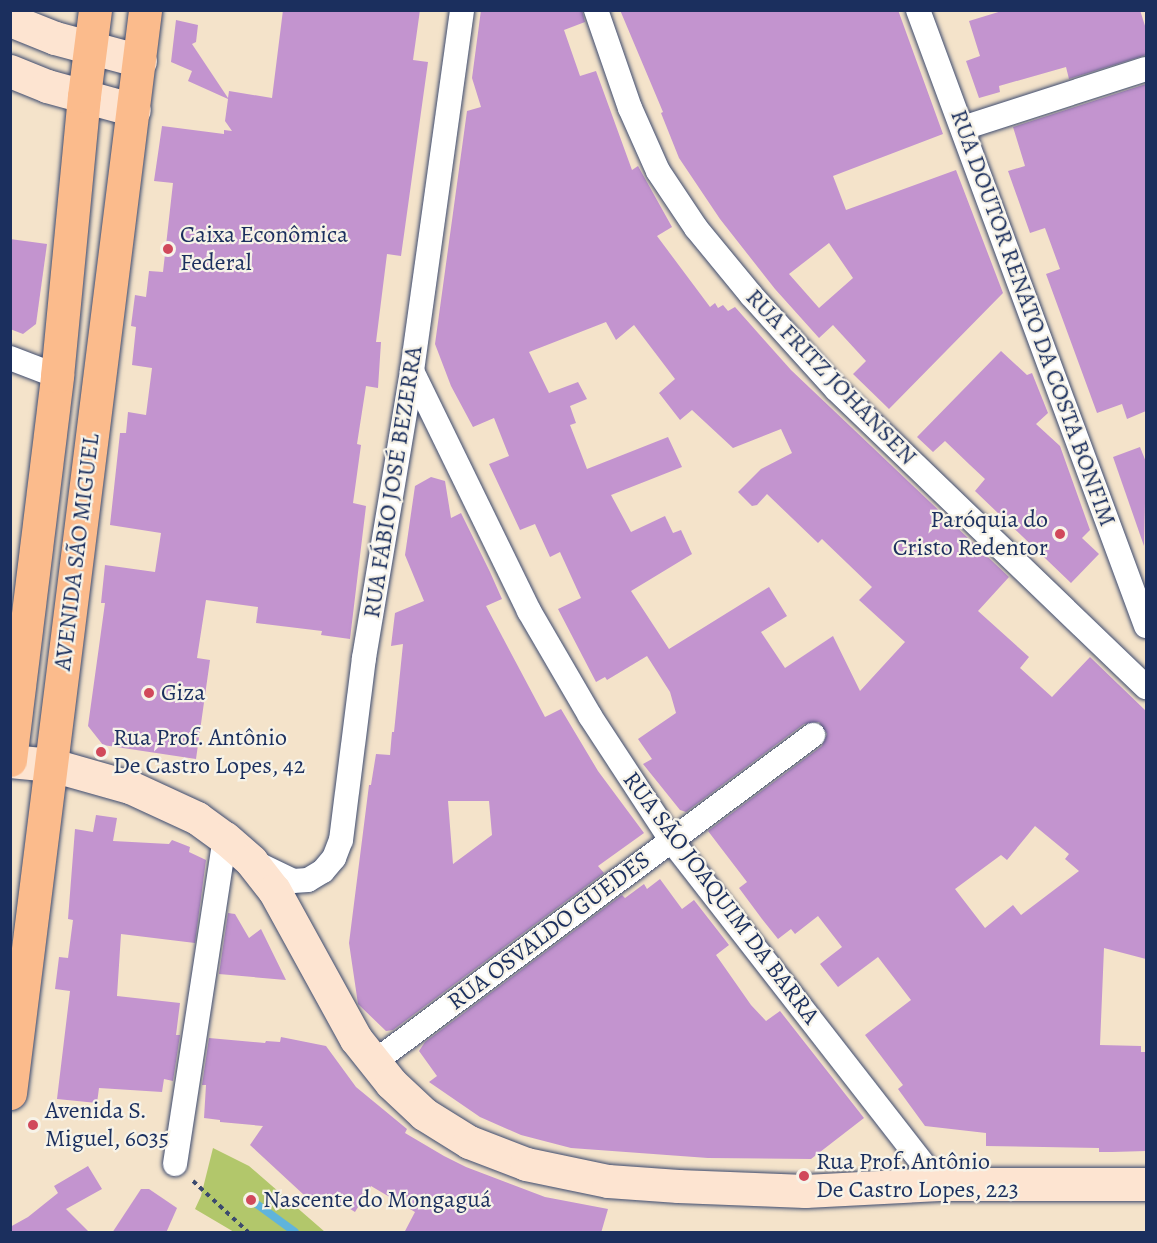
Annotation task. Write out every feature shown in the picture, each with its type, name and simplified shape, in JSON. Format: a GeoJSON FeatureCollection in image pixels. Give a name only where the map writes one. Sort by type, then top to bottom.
{"type":"FeatureCollection","features":[{"type":"Feature","properties":{"kind":"main road","name":"AVENIDA SÃO MIGUEL"},"geometry":{"type":"LineString","coordinates":[[10,760],[57,376],[84,96],[95,10]]}},
{"type":"Feature","properties":{"kind":"main road","name":"AVENIDA SÃO MIGUEL"},"geometry":{"type":"LineString","coordinates":[[10,1093],[145,10]]}},
{"type":"Feature","properties":{"kind":"main road"},"geometry":{"type":"LineString","coordinates":[[10,20],[91,48],[140,61]]}},
{"type":"Feature","properties":{"kind":"main road"},"geometry":{"type":"LineString","coordinates":[[10,71],[47,86],[134,110]]}},
{"type":"Feature","properties":{"kind":"main road"},"geometry":{"type":"LineString","coordinates":[[10,760],[52,765],[130,787],[164,801],[225,837],[251,861],[274,890],[356,1039],[373,1063],[424,1114],[469,1142],[526,1164],[608,1181],[678,1186],[832,1191],[939,1184],[1146,1184]]}},
{"type":"Feature","properties":{"kind":"street","name":"RUA FÁBIO JOSÉ BEZERRA"},"geometry":{"type":"LineString","coordinates":[[251,861],[293,881],[308,880],[323,872],[334,858],[341,840],[364,658],[412,371],[462,10]]}},
{"type":"Feature","properties":{"kind":"street","name":"RUA FRITZ JOHANSEN"},"geometry":{"type":"LineString","coordinates":[[596,10],[630,108],[658,171],[696,228],[744,287],[836,389],[1146,687]]}},
{"type":"Feature","properties":{"kind":"street","name":"RUA DOUTOR RENATO DA COSTA BONFIM"},"geometry":{"type":"LineString","coordinates":[[918,10],[1146,626]]}},
{"type":"Feature","properties":{"kind":"street"},"geometry":{"type":"LineString","coordinates":[[963,128],[1146,69]]}},
{"type":"Feature","properties":{"kind":"street"},"geometry":{"type":"LineString","coordinates":[[10,357],[57,376]]}},
{"type":"Feature","properties":{"kind":"street","name":"RUA SÃO JOAQUIM DA BARRA"},"geometry":{"type":"LineString","coordinates":[[412,371],[529,611],[590,716],[671,840],[939,1184]]}},
{"type":"Feature","properties":{"kind":"street","name":"RUA OSVALDO GUEDES"},"geometry":{"type":"LineString","coordinates":[[373,1063],[813,735]]}},
{"type":"Feature","properties":{"kind":"street"},"geometry":{"type":"LineString","coordinates":[[175,1164],[225,837]]}},
{"type":"Feature","properties":{"kind":"path"},"geometry":{"type":"LineString","coordinates":[[175,1164],[248,1233]]}},
{"type":"Feature","properties":{"kind":"green space"},"geometry":{"type":"Polygon","coordinates":[[[213,1148],[249,1166],[325,1232],[234,1232],[195,1209],[201,1196],[213,1148]]]}},
{"type":"Feature","properties":{"kind":"building"},"geometry":{"type":"Polygon","coordinates":[[[283,10],[420,10],[413,60],[428,62],[401,256],[387,254],[376,342],[381,342],[378,388],[366,386],[357,444],[361,445],[353,503],[366,506],[350,639],[321,635],[322,631],[256,623],[258,607],[206,600],[197,658],[210,660],[196,759],[103,745],[88,726],[105,603],[101,603],[105,565],[155,572],[161,533],[110,525],[120,433],[126,433],[128,412],[146,415],[152,368],[132,365],[136,327],[131,326],[135,295],[146,297],[149,271],[163,272],[173,183],[154,181],[162,126],[224,134],[224,130],[232,131],[225,121],[228,99],[188,81],[192,71],[171,62],[176,20],[198,25],[196,42],[192,44],[228,98],[229,91],[272,98],[283,10]]]}},
{"type":"Feature","properties":{"kind":"building"},"geometry":{"type":"Polygon","coordinates":[[[481,10],[582,10],[585,22],[564,30],[580,76],[596,71],[632,170],[638,166],[672,227],[657,236],[710,307],[715,303],[718,308],[723,305],[728,311],[735,307],[791,370],[1009,577],[978,611],[1029,657],[1020,668],[1052,697],[1090,657],[1146,711],[1146,959],[1104,948],[1100,1045],[1141,1046],[1141,1052],[1146,1052],[1146,1151],[1099,1152],[1099,1148],[986,1146],[986,1133],[925,1126],[898,1089],[903,1085],[865,1035],[911,1000],[878,957],[838,987],[820,964],[842,947],[818,916],[795,934],[791,929],[778,939],[762,919],[739,888],[747,882],[708,831],[822,746],[827,734],[819,722],[804,724],[686,812],[680,810],[643,764],[652,759],[638,739],[676,713],[670,692],[647,656],[607,680],[605,677],[596,682],[558,609],[581,598],[560,552],[550,557],[535,524],[520,530],[489,464],[509,456],[494,418],[473,427],[451,386],[435,344],[467,111],[481,107],[472,78],[481,10]],[[606,322],[529,352],[549,393],[578,382],[587,399],[570,406],[576,423],[570,425],[587,469],[668,437],[682,467],[611,495],[631,532],[665,516],[673,533],[681,530],[692,554],[631,591],[669,649],[769,587],[787,616],[761,632],[785,668],[833,636],[860,691],[905,642],[859,600],[872,587],[822,539],[818,543],[767,494],[757,505],[752,506],[738,492],[761,469],[792,453],[781,429],[733,448],[692,410],[680,420],[659,393],[675,379],[634,325],[616,340],[606,322]],[[1035,826],[1007,860],[1001,855],[955,889],[985,928],[1013,905],[1021,915],[1079,871],[1065,859],[1069,854],[1035,826]]]}},
{"type":"Feature","properties":{"kind":"building"},"geometry":{"type":"Polygon","coordinates":[[[620,10],[898,10],[943,134],[833,176],[846,210],[956,170],[1003,293],[889,409],[853,374],[866,361],[833,325],[819,338],[775,289],[720,219],[679,158],[661,113],[663,112],[620,10]],[[829,243],[789,274],[819,308],[853,278],[829,243]]]}},
{"type":"Feature","properties":{"kind":"building"},"geometry":{"type":"Polygon","coordinates":[[[1005,10],[1140,10],[1146,29],[1146,55],[1069,79],[1066,67],[999,86],[1000,92],[979,98],[966,61],[980,56],[969,21],[1005,10]]]}},
{"type":"Feature","properties":{"kind":"building"},"geometry":{"type":"Polygon","coordinates":[[[1146,84],[1146,411],[1127,419],[1122,404],[1097,413],[1046,274],[1060,269],[1045,228],[1030,233],[1008,171],[1025,166],[1013,127],[1146,84]]]}},
{"type":"Feature","properties":{"kind":"building"},"geometry":{"type":"Polygon","coordinates":[[[10,239],[47,244],[36,324],[23,334],[10,329],[10,239]]]}},
{"type":"Feature","properties":{"kind":"building"},"geometry":{"type":"Polygon","coordinates":[[[1001,351],[1027,375],[1032,373],[1048,413],[1036,424],[1060,446],[1090,530],[1082,538],[1099,554],[1071,583],[975,491],[985,479],[945,441],[933,452],[917,437],[1001,351]]]}},
{"type":"Feature","properties":{"kind":"building"},"geometry":{"type":"Polygon","coordinates":[[[1140,447],[1146,462],[1144,546],[1113,457],[1140,447]]]}},
{"type":"Feature","properties":{"kind":"building"},"geometry":{"type":"Polygon","coordinates":[[[431,477],[445,481],[451,518],[461,513],[502,599],[486,606],[545,717],[561,709],[598,771],[644,833],[598,866],[604,873],[393,1030],[386,1031],[358,1004],[349,943],[369,785],[371,785],[376,754],[390,755],[392,732],[394,732],[403,644],[391,646],[395,613],[424,601],[405,555],[415,486],[431,477]],[[448,801],[453,864],[492,835],[489,801],[448,801]]]}},
{"type":"Feature","properties":{"kind":"building"},"geometry":{"type":"Polygon","coordinates":[[[96,815],[117,818],[113,841],[169,844],[172,840],[190,847],[189,852],[206,860],[195,943],[121,934],[117,996],[180,1003],[176,1035],[180,1035],[173,1081],[164,1079],[162,1092],[99,1088],[97,1103],[57,1099],[70,991],[55,989],[59,957],[68,958],[73,920],[68,919],[75,829],[93,832],[96,815]]]}},
{"type":"Feature","properties":{"kind":"building"},"geometry":{"type":"Polygon","coordinates":[[[660,879],[682,909],[694,900],[729,945],[716,955],[751,1005],[766,1021],[780,1011],[864,1118],[811,1159],[708,1158],[571,1148],[521,1135],[480,1117],[429,1082],[437,1076],[419,1051],[425,1042],[622,895],[625,898],[644,884],[647,889],[660,879]]]}},
{"type":"Feature","properties":{"kind":"building"},"geometry":{"type":"Polygon","coordinates":[[[228,913],[235,914],[249,938],[261,929],[286,980],[219,974],[228,913]]]}},
{"type":"Feature","properties":{"kind":"building"},"geometry":{"type":"Polygon","coordinates":[[[281,1037],[326,1046],[356,1087],[407,1129],[405,1133],[444,1156],[466,1167],[545,1197],[608,1209],[601,1233],[404,1233],[415,1212],[371,1186],[355,1212],[326,1194],[317,1207],[250,1145],[263,1126],[220,1122],[220,1120],[204,1118],[206,1085],[202,1085],[209,1038],[265,1043],[266,1041],[280,1042],[281,1037]]]}},
{"type":"Feature","properties":{"kind":"building"},"geometry":{"type":"Polygon","coordinates":[[[88,1166],[102,1189],[66,1209],[90,1233],[10,1233],[10,1227],[28,1217],[58,1193],[54,1186],[88,1166]]]}},
{"type":"Feature","properties":{"kind":"building"},"geometry":{"type":"Polygon","coordinates":[[[141,1189],[149,1189],[177,1208],[166,1233],[112,1233],[141,1189]]]}},
{"type":"Feature","properties":{"kind":"waterway"},"geometry":{"type":"LineString","coordinates":[[251,1200],[295,1232]]}},
{"type":"Feature","properties":{"kind":"place","name":"Caixa Econômica Federal"},"geometry":{"type":"Point","coordinates":[168,249]}},
{"type":"Feature","properties":{"kind":"place","name":"Paróquia do Cristo Redentor"},"geometry":{"type":"Point","coordinates":[1060,534]}},
{"type":"Feature","properties":{"kind":"place","name":"Giza"},"geometry":{"type":"Point","coordinates":[149,693]}},
{"type":"Feature","properties":{"kind":"place","name":"Rua Prof. Antônio De Castro Lopes, 42"},"geometry":{"type":"Point","coordinates":[101,752]}},
{"type":"Feature","properties":{"kind":"place","name":"Avenida S. Miguel, 6035"},"geometry":{"type":"Point","coordinates":[33,1125]}},
{"type":"Feature","properties":{"kind":"place","name":"Rua Prof. Antônio De Castro Lopes, 223"},"geometry":{"type":"Point","coordinates":[804,1176]}},
{"type":"Feature","properties":{"kind":"place","name":"Nascente do Mongaguá"},"geometry":{"type":"Point","coordinates":[251,1200]}}]}
